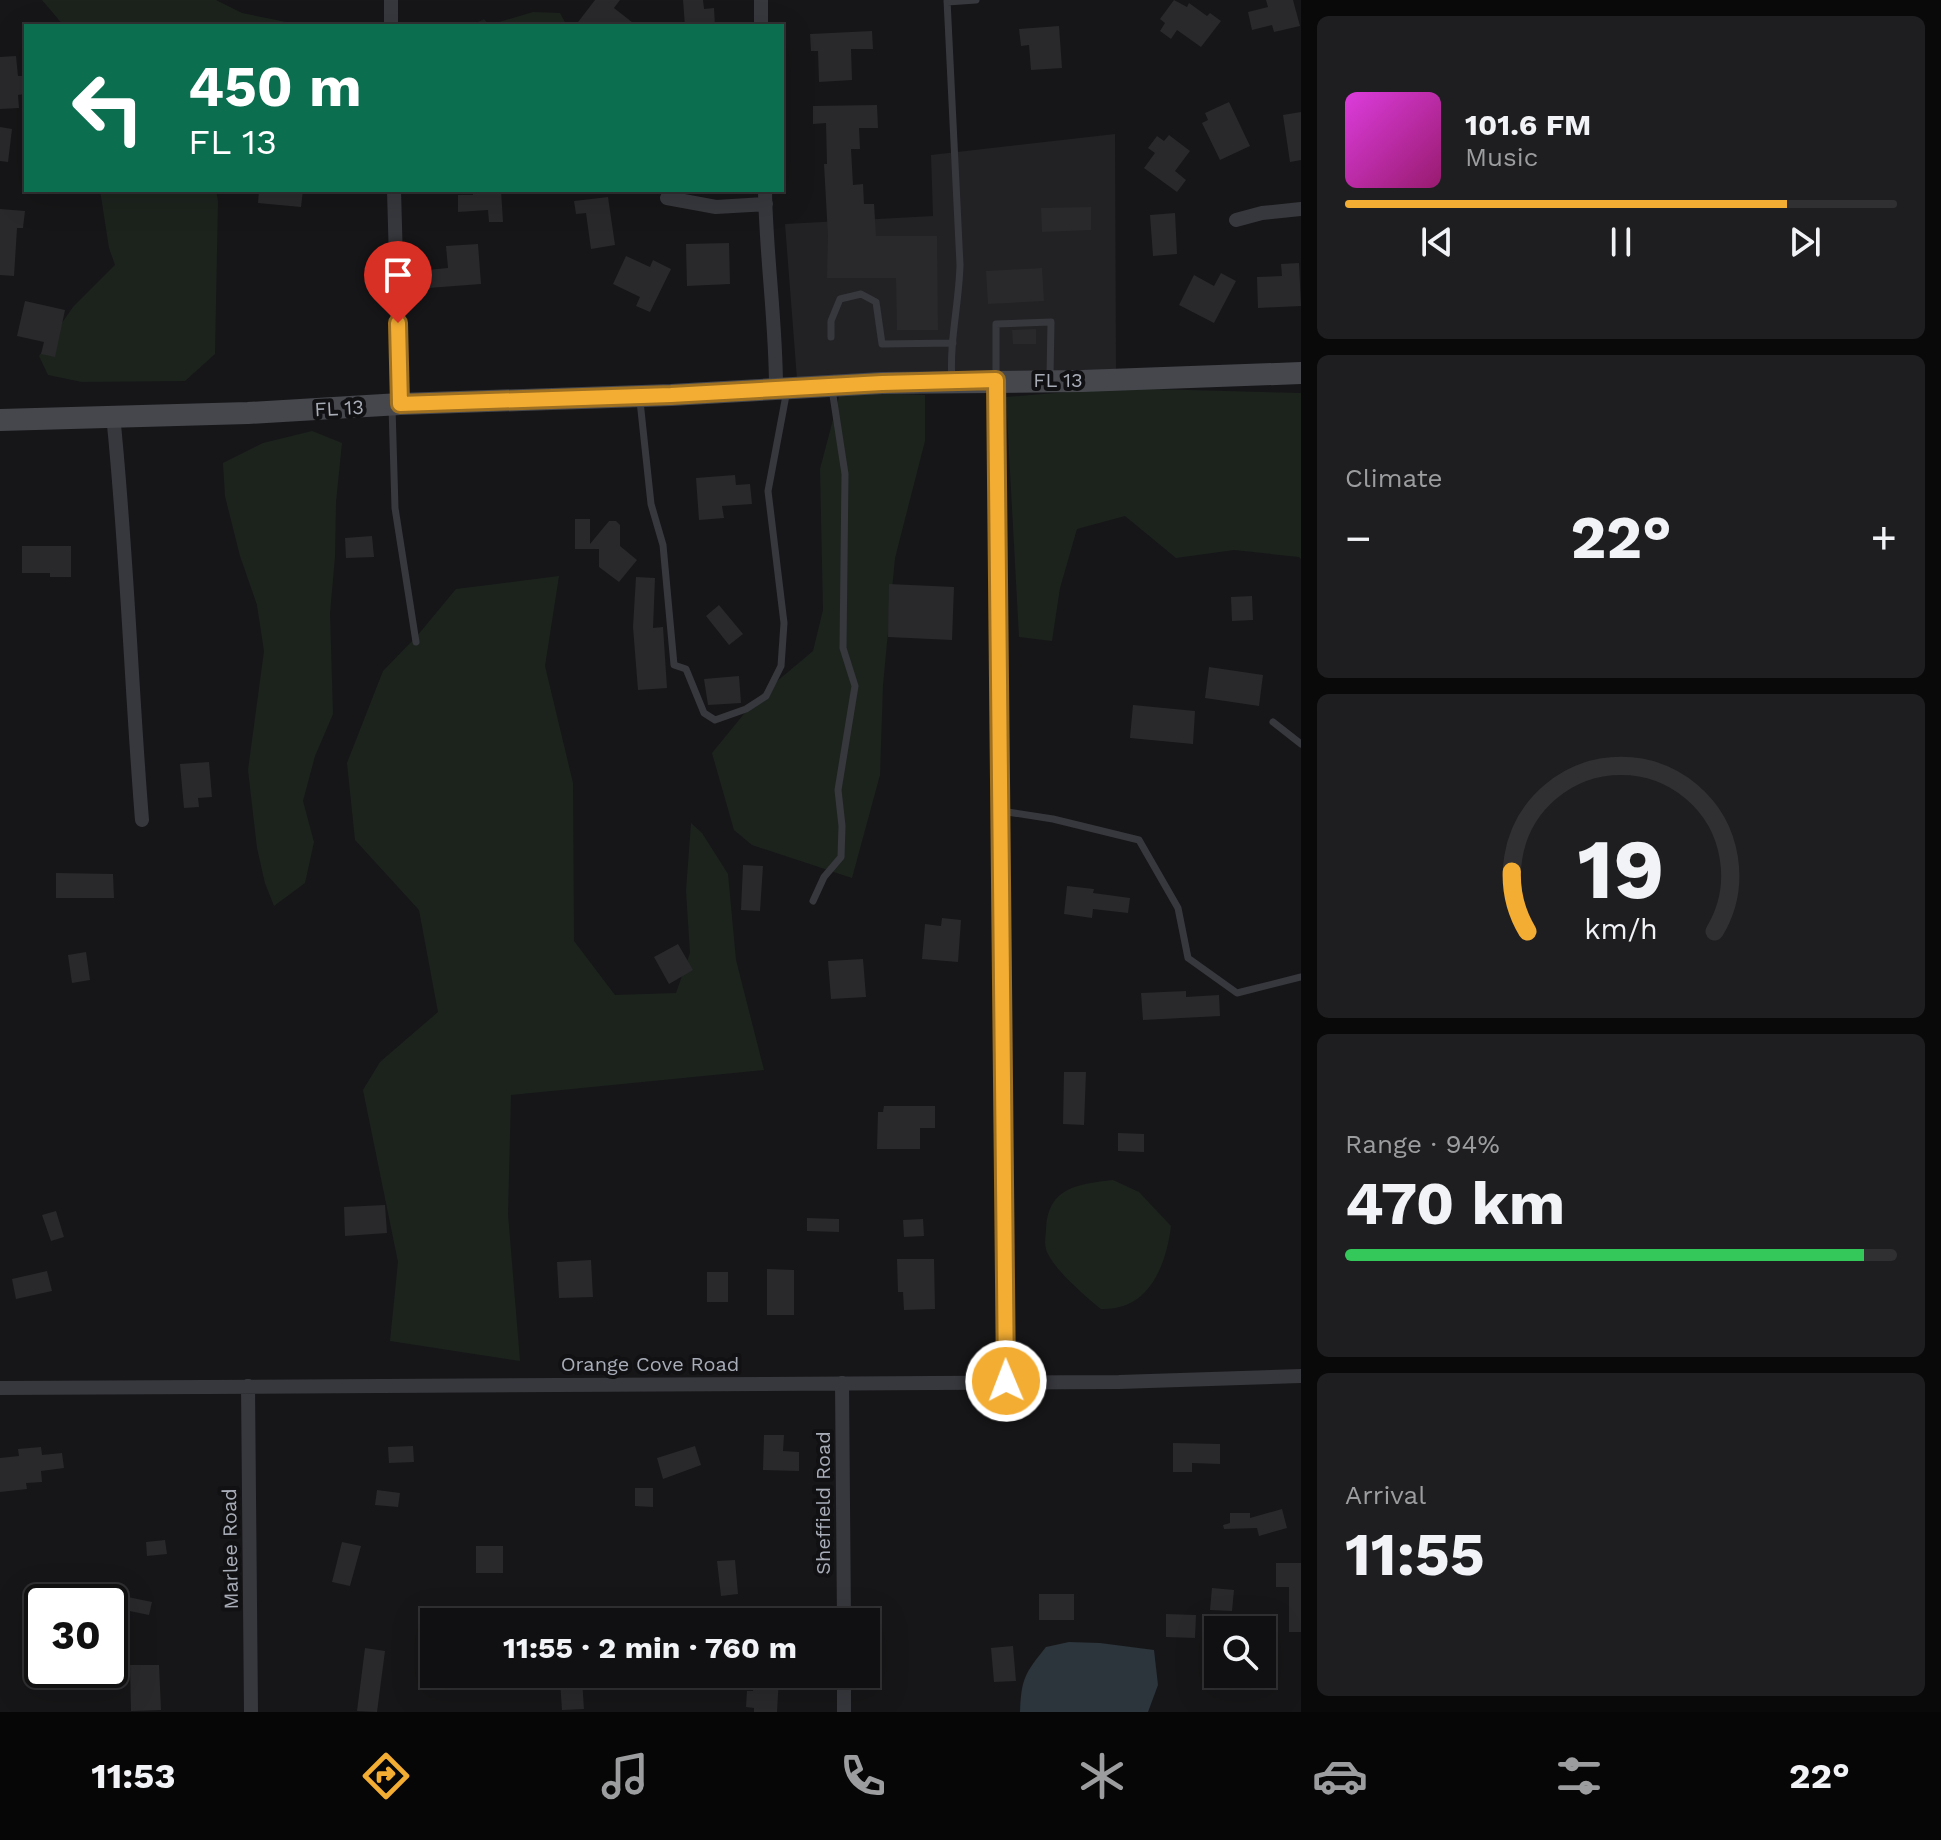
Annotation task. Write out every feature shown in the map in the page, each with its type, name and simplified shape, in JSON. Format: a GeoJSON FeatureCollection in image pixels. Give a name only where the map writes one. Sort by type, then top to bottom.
{"type":"FeatureCollection","features":[{"type":"Feature","properties":{"kind":"main road","name":"FL 13"},"geometry":{"type":"LineString","coordinates":[[0,420],[248,413],[952,381],[1301,373]]}},
{"type":"Feature","properties":{"kind":"street"},"geometry":{"type":"LineString","coordinates":[[391,0],[391,24]]}},
{"type":"Feature","properties":{"kind":"street"},"geometry":{"type":"LineString","coordinates":[[761,0],[761,24]]}},
{"type":"Feature","properties":{"kind":"street"},"geometry":{"type":"LineString","coordinates":[[394,192],[396,404]]}},
{"type":"Feature","properties":{"kind":"street"},"geometry":{"type":"LineString","coordinates":[[667,198],[716,207],[765,197],[781,388]]}},
{"type":"Feature","properties":{"kind":"street"},"geometry":{"type":"LineString","coordinates":[[1236,220],[1262,213],[1301,209]]}},
{"type":"Feature","properties":{"kind":"street"},"geometry":{"type":"LineString","coordinates":[[996,380],[1006,1381]]}},
{"type":"Feature","properties":{"kind":"street"},"geometry":{"type":"LineString","coordinates":[[113,415],[121,488],[142,820]]}},
{"type":"Feature","properties":{"kind":"street","name":"Orange Cove Road"},"geometry":{"type":"LineString","coordinates":[[0,1388],[1119,1382],[1301,1376]]}},
{"type":"Feature","properties":{"kind":"street","name":"Sheffield Road"},"geometry":{"type":"LineString","coordinates":[[842,1383],[844,1608]]}},
{"type":"Feature","properties":{"kind":"street","name":"Marlee Road"},"geometry":{"type":"LineString","coordinates":[[248,1386],[251,1712]]}},
{"type":"Feature","properties":{"kind":"street"},"geometry":{"type":"LineString","coordinates":[[844,1688],[844,1712]]}},
{"type":"Feature","properties":{"kind":"lane"},"geometry":{"type":"LineString","coordinates":[[952,381],[960,265],[947,1],[976,0]]}},
{"type":"Feature","properties":{"kind":"lane"},"geometry":{"type":"LineString","coordinates":[[831,337],[831,321],[840,299],[861,294],[876,302],[882,344],[953,343]]}},
{"type":"Feature","properties":{"kind":"lane"},"geometry":{"type":"LineString","coordinates":[[996,380],[996,324],[1051,322],[1050,381]]}},
{"type":"Feature","properties":{"kind":"lane"},"geometry":{"type":"LineString","coordinates":[[813,901],[824,877],[841,857],[838,790],[855,686],[843,648],[845,474],[832,386]]}},
{"type":"Feature","properties":{"kind":"lane"},"geometry":{"type":"LineString","coordinates":[[640,396],[651,504],[663,545],[674,665],[686,669],[704,713],[715,720],[746,709],[766,696],[781,666],[784,623],[768,491],[784,418],[781,388]]}},
{"type":"Feature","properties":{"kind":"lane"},"geometry":{"type":"LineString","coordinates":[[396,404],[395,508],[416,642]]}},
{"type":"Feature","properties":{"kind":"lane"},"geometry":{"type":"LineString","coordinates":[[1273,722],[1301,744]]}},
{"type":"Feature","properties":{"kind":"lane"},"geometry":{"type":"LineString","coordinates":[[1001,811],[1053,819],[1139,840],[1178,908],[1188,958],[1237,993],[1301,977]]}},
{"type":"Feature","properties":{"kind":"shaded area"},"geometry":{"type":"Polygon","coordinates":[[[42,0],[216,0],[242,13],[296,24],[62,24],[42,0]]]}},
{"type":"Feature","properties":{"kind":"shaded area"},"geometry":{"type":"Polygon","coordinates":[[[533,12],[560,13],[566,24],[492,24],[533,12]]]}},
{"type":"Feature","properties":{"kind":"shaded area"},"geometry":{"type":"Polygon","coordinates":[[[1115,134],[1116,371],[797,379],[785,224],[933,216],[931,155],[1115,134]]]}},
{"type":"Feature","properties":{"kind":"shaded area"},"geometry":{"type":"Polygon","coordinates":[[[100,192],[216,192],[215,354],[185,381],[82,382],[48,375],[39,356],[73,307],[115,265],[109,248],[100,192]]]}},
{"type":"Feature","properties":{"kind":"shaded area"},"geometry":{"type":"Polygon","coordinates":[[[1116,388],[1301,393],[1301,559],[1234,550],[1176,558],[1125,516],[1077,529],[1060,588],[1052,641],[1019,637],[1006,397],[1116,388]]]}},
{"type":"Feature","properties":{"kind":"shaded area"},"geometry":{"type":"Polygon","coordinates":[[[840,393],[925,395],[925,441],[895,558],[883,685],[880,775],[852,878],[752,845],[734,830],[712,753],[757,698],[813,651],[823,610],[820,469],[840,393]]]}},
{"type":"Feature","properties":{"kind":"shaded area"},"geometry":{"type":"Polygon","coordinates":[[[312,431],[342,443],[330,613],[333,714],[315,756],[303,801],[314,842],[305,883],[274,906],[257,848],[248,770],[264,651],[257,605],[240,556],[225,496],[223,463],[263,443],[312,431]]]}},
{"type":"Feature","properties":{"kind":"shaded area"},"geometry":{"type":"Polygon","coordinates":[[[559,576],[545,666],[573,783],[574,941],[615,995],[676,993],[690,953],[686,891],[691,823],[702,833],[728,874],[736,960],[764,1070],[511,1095],[508,1214],[520,1361],[390,1341],[398,1262],[363,1090],[380,1062],[438,1012],[419,910],[355,840],[347,763],[383,671],[456,589],[559,576]]]}},
{"type":"Feature","properties":{"kind":"shaded area"},"geometry":{"type":"Polygon","coordinates":[[[1113,1180],[1139,1192],[1171,1226],[1165,1257],[1152,1284],[1131,1303],[1101,1309],[1070,1281],[1049,1256],[1045,1247],[1046,1229],[1052,1204],[1067,1190],[1113,1180]]]}},
{"type":"Feature","properties":{"kind":"shaded area"},"geometry":{"type":"Polygon","coordinates":[[[1069,1642],[1154,1650],[1158,1685],[1148,1712],[1020,1712],[1023,1684],[1033,1663],[1046,1647],[1069,1642]]]}},
{"type":"Feature","properties":{"kind":"building"},"geometry":{"type":"Polygon","coordinates":[[[595,0],[620,0],[614,8],[634,24],[577,24],[595,0]]]}},
{"type":"Feature","properties":{"kind":"building"},"geometry":{"type":"Polygon","coordinates":[[[683,0],[703,0],[704,9],[714,8],[715,24],[685,24],[683,0]]]}},
{"type":"Feature","properties":{"kind":"building"},"geometry":{"type":"Polygon","coordinates":[[[1174,0],[1187,7],[1189,3],[1207,16],[1210,13],[1221,21],[1201,47],[1177,30],[1171,39],[1160,31],[1165,23],[1160,19],[1174,0]]]}},
{"type":"Feature","properties":{"kind":"building"},"geometry":{"type":"Polygon","coordinates":[[[1266,0],[1293,0],[1300,26],[1274,32],[1272,25],[1252,30],[1248,12],[1268,7],[1266,0]]]}},
{"type":"Feature","properties":{"kind":"building"},"geometry":{"type":"Polygon","coordinates":[[[1059,26],[1062,68],[1031,70],[1029,45],[1021,46],[1019,29],[1059,26]]]}},
{"type":"Feature","properties":{"kind":"building"},"geometry":{"type":"Polygon","coordinates":[[[872,31],[873,49],[851,49],[852,80],[819,82],[818,51],[811,51],[810,34],[872,31]]]}},
{"type":"Feature","properties":{"kind":"building"},"geometry":{"type":"Polygon","coordinates":[[[16,56],[18,76],[23,76],[24,94],[18,95],[19,108],[0,109],[0,57],[16,56]]]}},
{"type":"Feature","properties":{"kind":"building"},"geometry":{"type":"Polygon","coordinates":[[[1229,102],[1250,146],[1220,160],[1202,123],[1208,120],[1205,113],[1229,102]]]}},
{"type":"Feature","properties":{"kind":"building"},"geometry":{"type":"Polygon","coordinates":[[[877,105],[878,128],[859,128],[860,149],[851,149],[853,185],[863,184],[864,204],[874,204],[876,236],[937,236],[938,330],[897,330],[896,278],[827,278],[826,123],[813,124],[813,106],[877,105]]]}},
{"type":"Feature","properties":{"kind":"building"},"geometry":{"type":"Polygon","coordinates":[[[1301,112],[1301,160],[1290,162],[1283,115],[1301,112]]]}},
{"type":"Feature","properties":{"kind":"building"},"geometry":{"type":"Polygon","coordinates":[[[0,127],[12,129],[8,162],[0,161],[0,127]]]}},
{"type":"Feature","properties":{"kind":"building"},"geometry":{"type":"Polygon","coordinates":[[[1169,135],[1190,151],[1175,171],[1186,180],[1177,192],[1144,168],[1155,153],[1148,148],[1157,136],[1164,141],[1169,135]]]}},
{"type":"Feature","properties":{"kind":"building"},"geometry":{"type":"Polygon","coordinates":[[[259,192],[303,192],[301,207],[258,203],[259,192]]]}},
{"type":"Feature","properties":{"kind":"building"},"geometry":{"type":"Polygon","coordinates":[[[472,192],[501,192],[503,222],[489,222],[488,210],[458,212],[458,195],[473,195],[472,192]]]}},
{"type":"Feature","properties":{"kind":"building"},"geometry":{"type":"Polygon","coordinates":[[[608,197],[615,245],[591,249],[586,213],[576,214],[574,201],[608,197]]]}},
{"type":"Feature","properties":{"kind":"building"},"geometry":{"type":"Polygon","coordinates":[[[1091,207],[1091,230],[1042,232],[1041,208],[1091,207]]]}},
{"type":"Feature","properties":{"kind":"building"},"geometry":{"type":"Polygon","coordinates":[[[0,209],[25,211],[23,228],[17,228],[14,276],[0,275],[0,209]]]}},
{"type":"Feature","properties":{"kind":"building"},"geometry":{"type":"Polygon","coordinates":[[[1175,213],[1177,254],[1153,256],[1150,215],[1175,213]]]}},
{"type":"Feature","properties":{"kind":"building"},"geometry":{"type":"Polygon","coordinates":[[[729,243],[730,284],[687,286],[686,244],[729,243]]]}},
{"type":"Feature","properties":{"kind":"building"},"geometry":{"type":"Polygon","coordinates":[[[478,244],[481,284],[428,288],[427,270],[448,268],[446,246],[478,244]]]}},
{"type":"Feature","properties":{"kind":"building"},"geometry":{"type":"Polygon","coordinates":[[[626,256],[650,267],[653,260],[671,269],[650,312],[636,306],[640,297],[613,284],[626,256]]]}},
{"type":"Feature","properties":{"kind":"building"},"geometry":{"type":"Polygon","coordinates":[[[1299,263],[1301,306],[1258,308],[1257,277],[1282,276],[1281,264],[1299,263]]]}},
{"type":"Feature","properties":{"kind":"building"},"geometry":{"type":"Polygon","coordinates":[[[1042,268],[1044,301],[988,304],[986,271],[1042,268]]]}},
{"type":"Feature","properties":{"kind":"building"},"geometry":{"type":"Polygon","coordinates":[[[1221,273],[1236,281],[1214,323],[1179,305],[1194,275],[1214,286],[1221,273]]]}},
{"type":"Feature","properties":{"kind":"building"},"geometry":{"type":"Polygon","coordinates":[[[25,301],[65,310],[55,357],[41,354],[44,342],[17,336],[25,301]]]}},
{"type":"Feature","properties":{"kind":"building"},"geometry":{"type":"Polygon","coordinates":[[[1036,329],[1036,344],[1013,344],[1012,330],[1036,329]]]}},
{"type":"Feature","properties":{"kind":"building"},"geometry":{"type":"Polygon","coordinates":[[[735,475],[736,485],[750,484],[752,504],[722,506],[724,518],[699,520],[696,478],[735,475]]]}},
{"type":"Feature","properties":{"kind":"building"},"geometry":{"type":"Polygon","coordinates":[[[575,519],[590,519],[590,544],[609,521],[620,525],[620,546],[637,560],[619,582],[599,567],[599,549],[575,549],[575,519]]]}},
{"type":"Feature","properties":{"kind":"building"},"geometry":{"type":"Polygon","coordinates":[[[372,536],[374,557],[346,558],[345,538],[372,536]]]}},
{"type":"Feature","properties":{"kind":"building"},"geometry":{"type":"Polygon","coordinates":[[[22,546],[71,546],[71,577],[22,573],[22,546]]]}},
{"type":"Feature","properties":{"kind":"building"},"geometry":{"type":"Polygon","coordinates":[[[636,577],[655,578],[653,628],[663,627],[667,688],[638,690],[633,627],[636,577]]]}},
{"type":"Feature","properties":{"kind":"building"},"geometry":{"type":"Polygon","coordinates":[[[889,584],[954,587],[952,640],[888,637],[889,584]]]}},
{"type":"Feature","properties":{"kind":"building"},"geometry":{"type":"Polygon","coordinates":[[[1252,596],[1253,620],[1232,621],[1231,597],[1252,596]]]}},
{"type":"Feature","properties":{"kind":"building"},"geometry":{"type":"Polygon","coordinates":[[[719,605],[743,634],[729,645],[706,616],[719,605]]]}},
{"type":"Feature","properties":{"kind":"building"},"geometry":{"type":"Polygon","coordinates":[[[1209,667],[1263,675],[1259,706],[1205,698],[1209,667]]]}},
{"type":"Feature","properties":{"kind":"building"},"geometry":{"type":"Polygon","coordinates":[[[739,676],[741,703],[708,705],[704,679],[739,676]]]}},
{"type":"Feature","properties":{"kind":"building"},"geometry":{"type":"Polygon","coordinates":[[[1133,705],[1195,711],[1193,744],[1130,738],[1133,705]]]}},
{"type":"Feature","properties":{"kind":"building"},"geometry":{"type":"Polygon","coordinates":[[[209,762],[212,797],[198,798],[199,807],[184,808],[180,764],[209,762]]]}},
{"type":"Feature","properties":{"kind":"building"},"geometry":{"type":"Polygon","coordinates":[[[743,865],[763,866],[760,911],[741,910],[743,865]]]}},
{"type":"Feature","properties":{"kind":"building"},"geometry":{"type":"Polygon","coordinates":[[[56,873],[113,874],[114,898],[56,898],[56,873]]]}},
{"type":"Feature","properties":{"kind":"building"},"geometry":{"type":"Polygon","coordinates":[[[1067,886],[1130,898],[1128,913],[1093,909],[1092,918],[1064,914],[1067,886]]]}},
{"type":"Feature","properties":{"kind":"building"},"geometry":{"type":"Polygon","coordinates":[[[942,918],[961,920],[958,962],[922,959],[925,924],[941,926],[942,918]]]}},
{"type":"Feature","properties":{"kind":"building"},"geometry":{"type":"Polygon","coordinates":[[[678,944],[693,970],[669,984],[654,957],[678,944]]]}},
{"type":"Feature","properties":{"kind":"building"},"geometry":{"type":"Polygon","coordinates":[[[86,952],[90,980],[72,983],[68,955],[86,952]]]}},
{"type":"Feature","properties":{"kind":"building"},"geometry":{"type":"Polygon","coordinates":[[[863,959],[866,997],[831,999],[828,961],[863,959]]]}},
{"type":"Feature","properties":{"kind":"building"},"geometry":{"type":"Polygon","coordinates":[[[1186,991],[1186,997],[1219,995],[1220,1016],[1143,1020],[1141,993],[1186,991]]]}},
{"type":"Feature","properties":{"kind":"building"},"geometry":{"type":"Polygon","coordinates":[[[1064,1072],[1086,1072],[1084,1125],[1063,1124],[1064,1072]]]}},
{"type":"Feature","properties":{"kind":"building"},"geometry":{"type":"Polygon","coordinates":[[[884,1106],[935,1106],[935,1128],[920,1128],[920,1149],[877,1149],[878,1112],[883,1112],[884,1106]]]}},
{"type":"Feature","properties":{"kind":"building"},"geometry":{"type":"Polygon","coordinates":[[[1118,1133],[1144,1134],[1144,1152],[1118,1151],[1118,1133]]]}},
{"type":"Feature","properties":{"kind":"building"},"geometry":{"type":"Polygon","coordinates":[[[385,1205],[387,1233],[345,1236],[344,1207],[385,1205]]]}},
{"type":"Feature","properties":{"kind":"building"},"geometry":{"type":"Polygon","coordinates":[[[56,1211],[64,1237],[51,1241],[42,1215],[56,1211]]]}},
{"type":"Feature","properties":{"kind":"building"},"geometry":{"type":"Polygon","coordinates":[[[807,1218],[839,1219],[839,1232],[807,1231],[807,1218]]]}},
{"type":"Feature","properties":{"kind":"building"},"geometry":{"type":"Polygon","coordinates":[[[923,1219],[924,1236],[904,1237],[903,1220],[923,1219]]]}},
{"type":"Feature","properties":{"kind":"building"},"geometry":{"type":"Polygon","coordinates":[[[897,1259],[934,1259],[935,1309],[904,1310],[903,1292],[898,1292],[897,1259]]]}},
{"type":"Feature","properties":{"kind":"building"},"geometry":{"type":"Polygon","coordinates":[[[591,1260],[593,1297],[559,1298],[557,1262],[591,1260]]]}},
{"type":"Feature","properties":{"kind":"building"},"geometry":{"type":"Polygon","coordinates":[[[767,1269],[794,1270],[794,1315],[767,1315],[767,1269]]]}},
{"type":"Feature","properties":{"kind":"building"},"geometry":{"type":"Polygon","coordinates":[[[47,1271],[52,1291],[16,1299],[12,1279],[47,1271]]]}},
{"type":"Feature","properties":{"kind":"building"},"geometry":{"type":"Polygon","coordinates":[[[707,1272],[728,1272],[728,1302],[707,1302],[707,1272]]]}},
{"type":"Feature","properties":{"kind":"building"},"geometry":{"type":"Polygon","coordinates":[[[764,1435],[784,1435],[783,1451],[799,1452],[799,1471],[763,1470],[764,1435]]]}},
{"type":"Feature","properties":{"kind":"building"},"geometry":{"type":"Polygon","coordinates":[[[1173,1443],[1220,1444],[1220,1464],[1192,1463],[1192,1472],[1173,1472],[1173,1443]]]}},
{"type":"Feature","properties":{"kind":"building"},"geometry":{"type":"Polygon","coordinates":[[[413,1446],[414,1462],[389,1463],[388,1447],[413,1446]]]}},
{"type":"Feature","properties":{"kind":"building"},"geometry":{"type":"Polygon","coordinates":[[[695,1446],[701,1465],[663,1479],[657,1458],[695,1446]]]}},
{"type":"Feature","properties":{"kind":"building"},"geometry":{"type":"Polygon","coordinates":[[[41,1447],[42,1455],[62,1453],[64,1468],[41,1471],[42,1482],[26,1483],[27,1489],[0,1492],[0,1458],[19,1456],[18,1449],[41,1447]]]}},
{"type":"Feature","properties":{"kind":"building"},"geometry":{"type":"Polygon","coordinates":[[[635,1488],[653,1488],[653,1507],[635,1506],[635,1488]]]}},
{"type":"Feature","properties":{"kind":"building"},"geometry":{"type":"Polygon","coordinates":[[[377,1490],[400,1493],[398,1507],[375,1505],[377,1490]]]}},
{"type":"Feature","properties":{"kind":"building"},"geometry":{"type":"Polygon","coordinates":[[[1282,1509],[1287,1528],[1259,1536],[1257,1528],[1224,1529],[1223,1525],[1230,1523],[1230,1513],[1250,1513],[1250,1518],[1282,1509]]]}},
{"type":"Feature","properties":{"kind":"building"},"geometry":{"type":"Polygon","coordinates":[[[165,1540],[167,1554],[147,1556],[146,1542],[165,1540]]]}},
{"type":"Feature","properties":{"kind":"building"},"geometry":{"type":"Polygon","coordinates":[[[342,1542],[361,1546],[350,1586],[332,1582],[342,1542]]]}},
{"type":"Feature","properties":{"kind":"building"},"geometry":{"type":"Polygon","coordinates":[[[476,1546],[503,1546],[503,1573],[476,1573],[476,1546]]]}},
{"type":"Feature","properties":{"kind":"building"},"geometry":{"type":"Polygon","coordinates":[[[735,1560],[738,1594],[721,1596],[717,1561],[735,1560]]]}},
{"type":"Feature","properties":{"kind":"building"},"geometry":{"type":"Polygon","coordinates":[[[1276,1563],[1301,1563],[1301,1632],[1289,1632],[1289,1587],[1276,1587],[1276,1563]]]}},
{"type":"Feature","properties":{"kind":"building"},"geometry":{"type":"Polygon","coordinates":[[[1212,1588],[1234,1590],[1232,1611],[1210,1610],[1212,1588]]]}},
{"type":"Feature","properties":{"kind":"building"},"geometry":{"type":"Polygon","coordinates":[[[1039,1594],[1074,1594],[1074,1620],[1039,1620],[1039,1594]]]}},
{"type":"Feature","properties":{"kind":"building"},"geometry":{"type":"Polygon","coordinates":[[[128,1597],[152,1602],[149,1615],[128,1611],[128,1597]]]}},
{"type":"Feature","properties":{"kind":"building"},"geometry":{"type":"Polygon","coordinates":[[[1166,1614],[1196,1615],[1195,1638],[1166,1637],[1166,1614]]]}},
{"type":"Feature","properties":{"kind":"building"},"geometry":{"type":"Polygon","coordinates":[[[1013,1646],[1016,1681],[994,1682],[991,1648],[1013,1646]]]}},
{"type":"Feature","properties":{"kind":"building"},"geometry":{"type":"Polygon","coordinates":[[[365,1648],[385,1651],[377,1712],[357,1711],[365,1648]]]}},
{"type":"Feature","properties":{"kind":"building"},"geometry":{"type":"Polygon","coordinates":[[[130,1665],[159,1665],[161,1710],[131,1711],[130,1665]]]}},
{"type":"Feature","properties":{"kind":"building"},"geometry":{"type":"Polygon","coordinates":[[[560,1688],[583,1688],[584,1709],[562,1710],[560,1688]]]}},
{"type":"Feature","properties":{"kind":"building"},"geometry":{"type":"Polygon","coordinates":[[[753,1688],[778,1688],[777,1712],[754,1712],[754,1708],[746,1707],[747,1691],[753,1691],[753,1688]]]}},
{"type":"Feature","properties":{"kind":"route"},"geometry":{"type":"LineString","coordinates":[[398,323],[400,404],[996,380],[1006,1381]]}}]}
